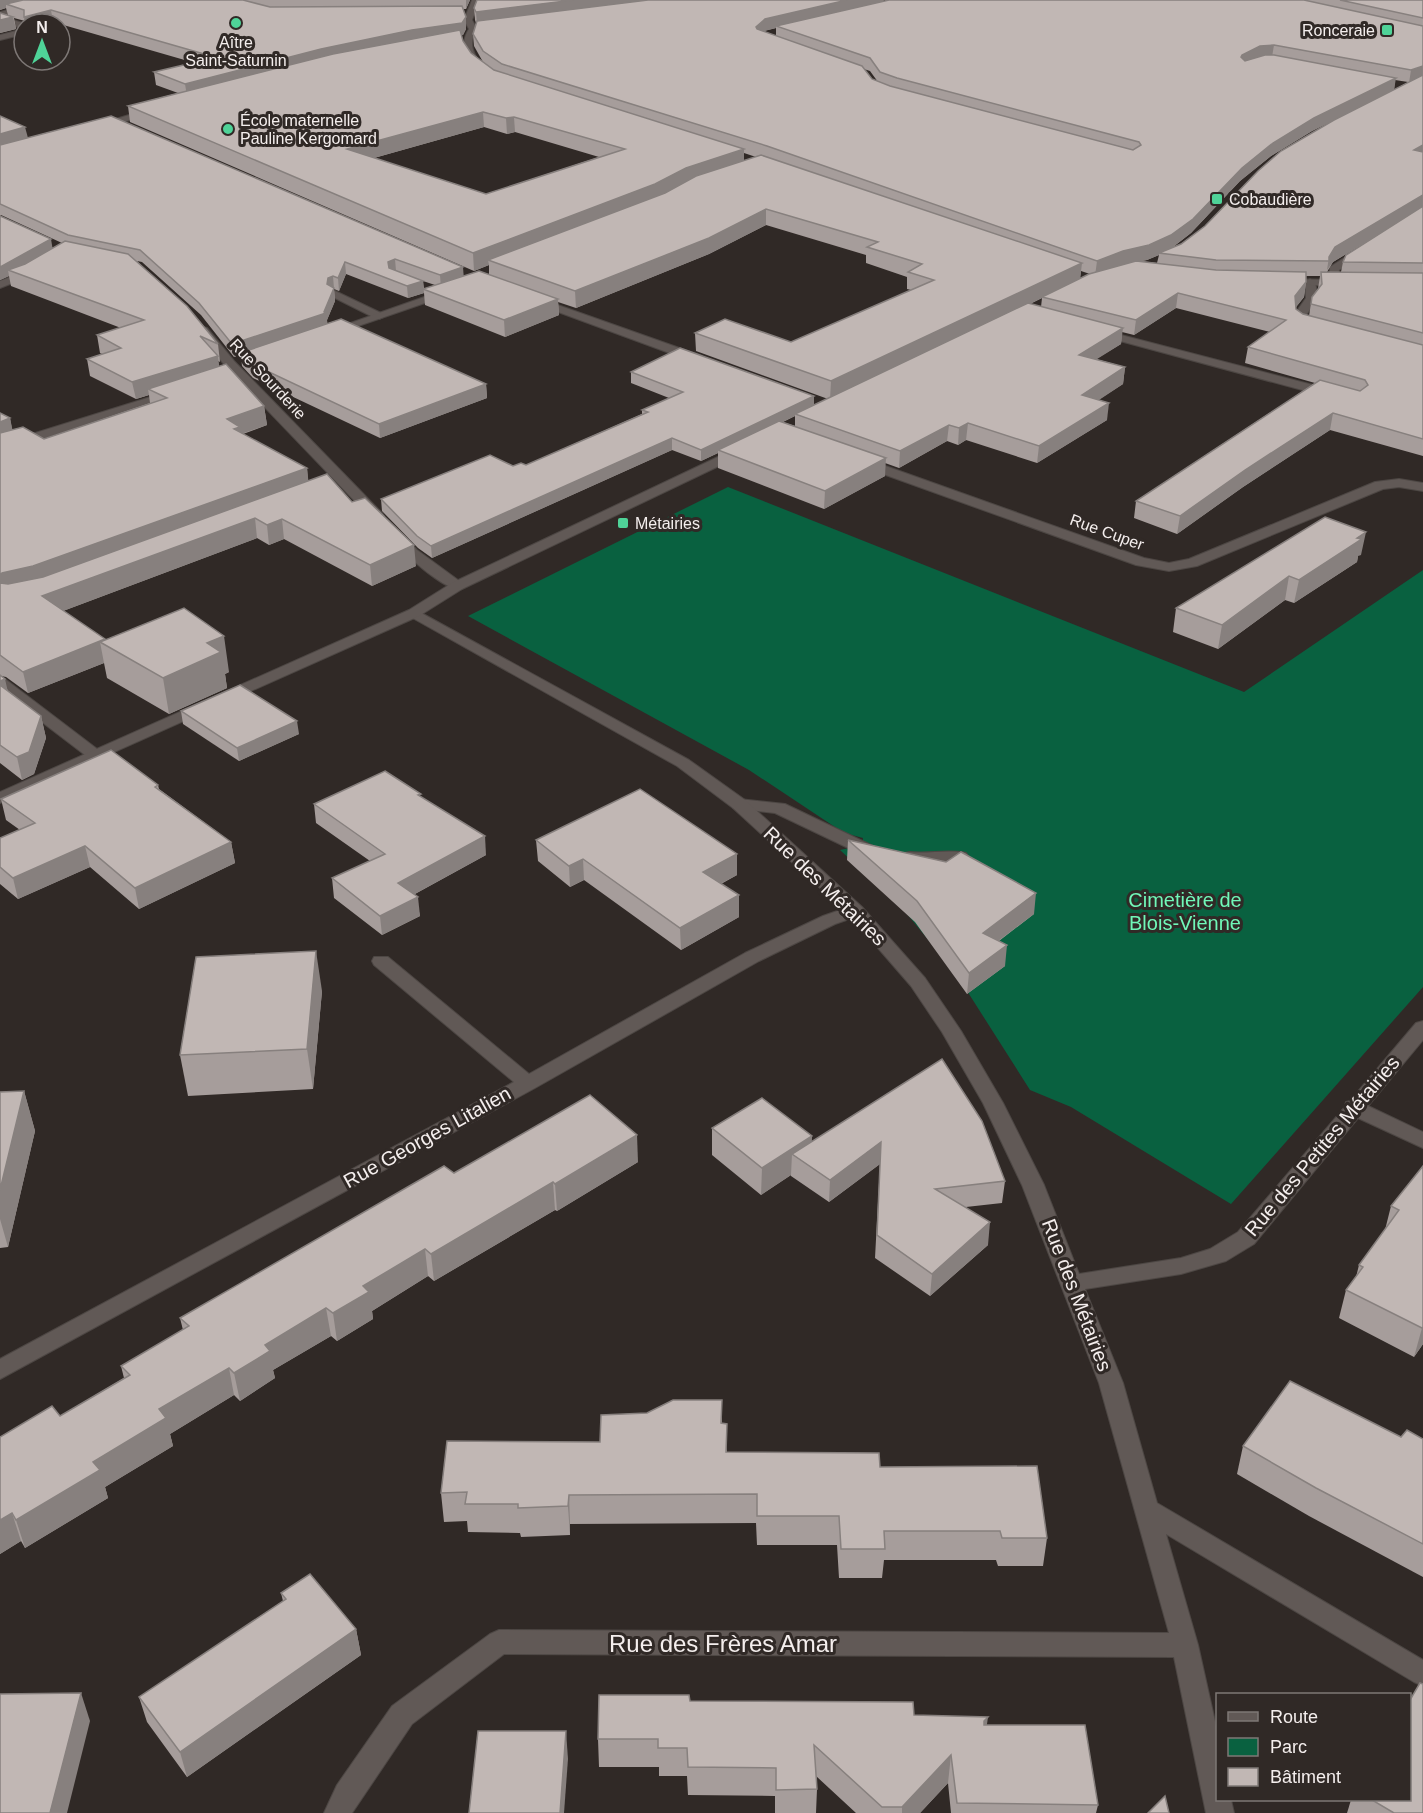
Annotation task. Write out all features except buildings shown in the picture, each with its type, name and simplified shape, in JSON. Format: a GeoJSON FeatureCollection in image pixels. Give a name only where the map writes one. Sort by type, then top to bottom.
{"type":"FeatureCollection","features":[{"type":"Feature","properties":{"kind":"street"},"geometry":{"type":"LineString","coordinates":[[0,14],[56,0]]}},
{"type":"Feature","properties":{"kind":"street"},"geometry":{"type":"LineString","coordinates":[[473,29],[468,20],[476,0]]}},
{"type":"Feature","properties":{"kind":"street"},"geometry":{"type":"LineString","coordinates":[[459,13],[469,13]]}},
{"type":"Feature","properties":{"kind":"street"},"geometry":{"type":"LineString","coordinates":[[483,28],[473,29],[463,39],[473,61],[486,72]]}},
{"type":"Feature","properties":{"kind":"street"},"geometry":{"type":"LineString","coordinates":[[91,127],[164,108]]}},
{"type":"Feature","properties":{"kind":"street"},"geometry":{"type":"LineString","coordinates":[[114,122],[135,131]]}},
{"type":"Feature","properties":{"kind":"street"},"geometry":{"type":"LineString","coordinates":[[1333,283],[1333,273],[1338,266],[1375,242]]}},
{"type":"Feature","properties":{"kind":"street"},"geometry":{"type":"LineString","coordinates":[[0,285],[40,267]]}},
{"type":"Feature","properties":{"kind":"street"},"geometry":{"type":"LineString","coordinates":[[1268,281],[1354,283]]}},
{"type":"Feature","properties":{"kind":"street"},"geometry":{"type":"LineString","coordinates":[[1310,282],[1312,298],[1298,318],[1306,326],[1323,331]]}},
{"type":"Feature","properties":{"kind":"street"},"geometry":{"type":"LineString","coordinates":[[423,286],[441,294]]}},
{"type":"Feature","properties":{"kind":"street"},"geometry":{"type":"LineString","coordinates":[[315,338],[461,287]]}},
{"type":"Feature","properties":{"kind":"street"},"geometry":{"type":"LineString","coordinates":[[335,294],[379,316]]}},
{"type":"Feature","properties":{"kind":"street"},"geometry":{"type":"LineString","coordinates":[[526,297],[713,364]]}},
{"type":"Feature","properties":{"kind":"street","name":"Rue Sourderie"},"geometry":{"type":"LineString","coordinates":[[195,319],[230,364],[336,484],[412,553],[457,586]]}},
{"type":"Feature","properties":{"kind":"street"},"geometry":{"type":"LineString","coordinates":[[1088,330],[1346,398]]}},
{"type":"Feature","properties":{"kind":"street"},"geometry":{"type":"LineString","coordinates":[[230,364],[246,360]]}},
{"type":"Feature","properties":{"kind":"street"},"geometry":{"type":"LineString","coordinates":[[226,377],[240,374]]}},
{"type":"Feature","properties":{"kind":"street"},"geometry":{"type":"LineString","coordinates":[[0,448],[191,388]]}},
{"type":"Feature","properties":{"kind":"street"},"geometry":{"type":"LineString","coordinates":[[0,798],[414,613],[457,586],[747,447]]}},
{"type":"Feature","properties":{"kind":"street","name":"Rue Cuper"},"geometry":{"type":"LineString","coordinates":[[855,458],[1141,562],[1169,567],[1180,566],[1220,552],[1380,485],[1398,483],[1423,487]]}},
{"type":"Feature","properties":{"kind":"street","name":"Rue des Métairies"},"geometry":{"type":"LineString","coordinates":[[414,613],[683,763],[739,804],[856,911],[918,982],[951,1031],[993,1103],[1033,1185],[1111,1383],[1185,1645],[1216,1794]]}},
{"type":"Feature","properties":{"kind":"street"},"geometry":{"type":"LineString","coordinates":[[0,682],[95,756]]}},
{"type":"Feature","properties":{"kind":"street"},"geometry":{"type":"LineString","coordinates":[[739,804],[779,808],[876,855],[930,859],[960,857]]}},
{"type":"Feature","properties":{"kind":"street","name":"Rue Georges Litalien"},"geometry":{"type":"LineString","coordinates":[[0,1370],[528,1083],[752,957],[829,920],[856,911]]}},
{"type":"Feature","properties":{"kind":"street"},"geometry":{"type":"LineString","coordinates":[[381,961],[528,1083]]}},
{"type":"Feature","properties":{"kind":"street","name":"Rue des Petites Métairies"},"geometry":{"type":"LineString","coordinates":[[1073,1283],[1181,1266],[1218,1255],[1246,1238],[1353,1107],[1423,1027]]}},
{"type":"Feature","properties":{"kind":"street"},"geometry":{"type":"LineString","coordinates":[[1353,1107],[1423,1141]]}},
{"type":"Feature","properties":{"kind":"street"},"geometry":{"type":"LineString","coordinates":[[1146,1509],[1423,1674]]}},
{"type":"Feature","properties":{"kind":"street","name":"Rue des Frères Amar"},"geometry":{"type":"LineString","coordinates":[[338,1813],[347,1794],[402,1715],[500,1642],[1185,1645]]}},
{"type":"Feature","properties":{"kind":"green space","name":"Cimetière de Blois-Vienne"},"geometry":{"type":"Polygon","coordinates":[[[728,487],[1244,692],[1423,570],[1423,987],[1231,1204],[1071,1107],[1030,1090],[955,972],[902,908],[840,850],[862,845],[863,838],[844,833],[749,770],[468,616],[728,487]]]}},
{"type":"Feature","properties":{"kind":"place","name":"Aître Saint-Saturnin"},"geometry":{"type":"Point","coordinates":[236,23]}},
{"type":"Feature","properties":{"kind":"place","name":"Ronceraie"},"geometry":{"type":"Point","coordinates":[1387,30]}},
{"type":"Feature","properties":{"kind":"place","name":"École maternelle Pauline Kergomard"},"geometry":{"type":"Point","coordinates":[228,129]}},
{"type":"Feature","properties":{"kind":"place","name":"Cobaudière"},"geometry":{"type":"Point","coordinates":[1217,199]}},
{"type":"Feature","properties":{"kind":"place","name":"Métairies"},"geometry":{"type":"Point","coordinates":[623,523]}}]}
